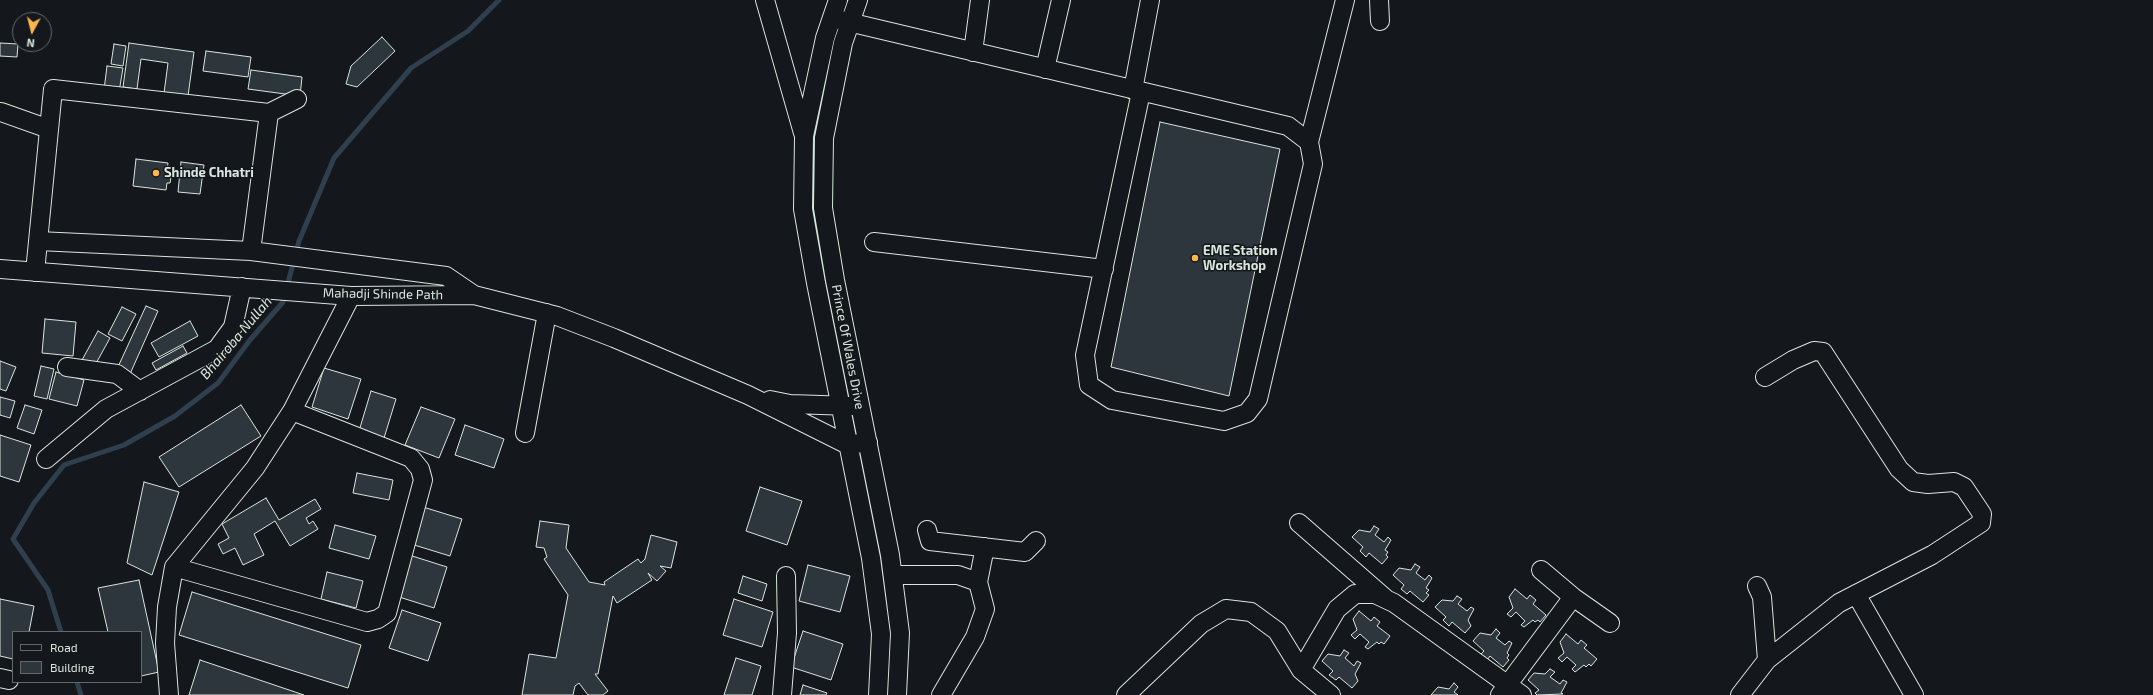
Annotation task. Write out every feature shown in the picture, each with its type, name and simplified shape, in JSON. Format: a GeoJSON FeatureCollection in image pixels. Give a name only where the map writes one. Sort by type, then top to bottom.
{"type":"FeatureCollection","features":[{"type":"Feature","properties":{"kind":"street"},"geometry":{"type":"LineString","coordinates":[[765,0],[804,136],[824,138]]}},
{"type":"Feature","properties":{"kind":"street","name":"Prince Of Wales Drive"},"geometry":{"type":"LineString","coordinates":[[838,0],[825,38],[804,136],[803,209],[840,407],[871,558],[880,627],[878,695]]}},
{"type":"Feature","properties":{"kind":"street","name":"Prince Of Wales Drive"},"geometry":{"type":"LineString","coordinates":[[858,0],[843,43],[824,138],[822,208],[893,575],[900,633],[897,695]]}},
{"type":"Feature","properties":{"kind":"street"},"geometry":{"type":"LineString","coordinates":[[973,52],[980,0]]}},
{"type":"Feature","properties":{"kind":"street"},"geometry":{"type":"LineString","coordinates":[[1045,69],[1061,0]]}},
{"type":"Feature","properties":{"kind":"street"},"geometry":{"type":"LineString","coordinates":[[1150,0],[1137,91],[1104,269],[1085,355],[1089,385],[1112,400],[1224,421],[1247,413],[1258,399],[1311,172],[1312,164],[1309,142],[1345,0]]}},
{"type":"Feature","properties":{"kind":"street"},"geometry":{"type":"LineString","coordinates":[[1379,0],[1380,21]]}},
{"type":"Feature","properties":{"kind":"street"},"geometry":{"type":"LineString","coordinates":[[831,18],[1288,126],[1309,142]]}},
{"type":"Feature","properties":{"kind":"street"},"geometry":{"type":"LineString","coordinates":[[35,272],[53,89],[269,113],[297,99]]}},
{"type":"Feature","properties":{"kind":"street"},"geometry":{"type":"LineString","coordinates":[[1,112],[49,129]]}},
{"type":"Feature","properties":{"kind":"street"},"geometry":{"type":"LineString","coordinates":[[252,251],[269,113]]}},
{"type":"Feature","properties":{"kind":"street"},"geometry":{"type":"LineString","coordinates":[[38,241],[252,251],[446,276],[474,295]]}},
{"type":"Feature","properties":{"kind":"street"},"geometry":{"type":"LineString","coordinates":[[874,242],[1104,269]]}},
{"type":"Feature","properties":{"kind":"street","name":"Mahadji Shinde Path"},"geometry":{"type":"LineString","coordinates":[[0,270],[261,288],[351,296],[474,295],[547,313],[614,338],[748,395],[848,445]]}},
{"type":"Feature","properties":{"kind":"street"},"geometry":{"type":"LineString","coordinates":[[46,459],[106,409],[217,349],[233,327],[242,287]]}},
{"type":"Feature","properties":{"kind":"street"},"geometry":{"type":"LineString","coordinates":[[169,695],[165,643],[167,607],[174,567],[255,468],[292,411],[351,296]]}},
{"type":"Feature","properties":{"kind":"street"},"geometry":{"type":"LineString","coordinates":[[525,433],[547,313]]}},
{"type":"Feature","properties":{"kind":"street"},"geometry":{"type":"LineString","coordinates":[[1740,695],[1767,660],[1839,603],[1932,555],[1981,523],[1982,514],[1964,487],[1954,482],[1928,484],[1913,482],[1899,469],[1823,352],[1814,351],[1793,360],[1765,377]]}},
{"type":"Feature","properties":{"kind":"street"},"geometry":{"type":"LineString","coordinates":[[67,367],[117,374],[140,391]]}},
{"type":"Feature","properties":{"kind":"street","name":"Mahadji Shinde Path"},"geometry":{"type":"LineString","coordinates":[[748,395],[790,404],[840,407],[860,406]]}},
{"type":"Feature","properties":{"kind":"street"},"geometry":{"type":"LineString","coordinates":[[174,567],[367,622],[378,619],[387,613],[423,480],[420,469],[411,458],[292,411]]}},
{"type":"Feature","properties":{"kind":"street"},"geometry":{"type":"LineString","coordinates":[[848,445],[868,442]]}},
{"type":"Feature","properties":{"kind":"street"},"geometry":{"type":"LineString","coordinates":[[1299,523],[1389,601],[1510,692],[1573,596]]}},
{"type":"Feature","properties":{"kind":"street"},"geometry":{"type":"LineString","coordinates":[[926,530],[930,540],[1025,552],[1036,541]]}},
{"type":"Feature","properties":{"kind":"street"},"geometry":{"type":"LineString","coordinates":[[941,695],[975,637],[985,609],[978,582],[985,547]]}},
{"type":"Feature","properties":{"kind":"street"},"geometry":{"type":"LineString","coordinates":[[1541,570],[1610,623]]}},
{"type":"Feature","properties":{"kind":"street"},"geometry":{"type":"LineString","coordinates":[[893,575],[958,575],[978,582]]}},
{"type":"Feature","properties":{"kind":"street"},"geometry":{"type":"LineString","coordinates":[[782,695],[787,633],[786,576]]}},
{"type":"Feature","properties":{"kind":"street"},"geometry":{"type":"LineString","coordinates":[[1757,586],[1762,597],[1767,660]]}},
{"type":"Feature","properties":{"kind":"street"},"geometry":{"type":"LineString","coordinates":[[1301,670],[1338,610],[1355,594],[1375,594],[1389,601]]}},
{"type":"Feature","properties":{"kind":"street"},"geometry":{"type":"LineString","coordinates":[[1856,594],[1914,695]]}},
{"type":"Feature","properties":{"kind":"street"},"geometry":{"type":"LineString","coordinates":[[1126,695],[1201,624],[1226,609],[1251,612],[1277,631],[1301,670],[1331,695]]}},
{"type":"Feature","properties":{"kind":"building"},"geometry":{"type":"Polygon","coordinates":[[[382,37],[395,51],[357,87],[346,84],[351,66],[382,37]]]}},
{"type":"Feature","properties":{"kind":"building"},"geometry":{"type":"Polygon","coordinates":[[[0,43],[12,44],[12,52],[17,52],[17,57],[0,56],[0,43]]]}},
{"type":"Feature","properties":{"kind":"building"},"geometry":{"type":"Polygon","coordinates":[[[129,43],[194,52],[188,96],[164,93],[168,63],[141,59],[137,89],[123,87],[129,43]]]}},
{"type":"Feature","properties":{"kind":"building"},"geometry":{"type":"Polygon","coordinates":[[[114,44],[126,46],[123,66],[111,64],[114,44]]]}},
{"type":"Feature","properties":{"kind":"building"},"geometry":{"type":"Polygon","coordinates":[[[206,51],[251,57],[248,77],[203,71],[206,51]]]}},
{"type":"Feature","properties":{"kind":"building"},"geometry":{"type":"Polygon","coordinates":[[[107,66],[123,68],[119,92],[104,90],[107,66]]]}},
{"type":"Feature","properties":{"kind":"building"},"geometry":{"type":"Polygon","coordinates":[[[251,70],[302,77],[300,96],[248,89],[251,70]]]}},
{"type":"Feature","properties":{"kind":"building","name":"EME Station Workshop"},"geometry":{"type":"Polygon","coordinates":[[[1160,122],[1280,149],[1229,396],[1111,367],[1160,122]]]}},
{"type":"Feature","properties":{"kind":"building"},"geometry":{"type":"Polygon","coordinates":[[[136,159],[168,163],[167,171],[172,172],[170,183],[167,183],[166,190],[133,186],[136,159]]]}},
{"type":"Feature","properties":{"kind":"building"},"geometry":{"type":"Polygon","coordinates":[[[181,162],[204,165],[200,194],[178,192],[181,162]]]}},
{"type":"Feature","properties":{"kind":"building"},"geometry":{"type":"Polygon","coordinates":[[[146,306],[158,311],[130,374],[117,369],[146,306]]]}},
{"type":"Feature","properties":{"kind":"building"},"geometry":{"type":"Polygon","coordinates":[[[122,307],[136,314],[122,341],[108,334],[122,307]]]}},
{"type":"Feature","properties":{"kind":"building"},"geometry":{"type":"Polygon","coordinates":[[[45,319],[76,322],[73,356],[42,353],[45,319]]]}},
{"type":"Feature","properties":{"kind":"building"},"geometry":{"type":"Polygon","coordinates":[[[190,321],[198,336],[159,357],[151,343],[190,321]]]}},
{"type":"Feature","properties":{"kind":"building"},"geometry":{"type":"Polygon","coordinates":[[[98,331],[110,338],[94,367],[82,360],[98,331]]]}},
{"type":"Feature","properties":{"kind":"building"},"geometry":{"type":"Polygon","coordinates":[[[183,346],[187,353],[156,370],[152,363],[183,346]]]}},
{"type":"Feature","properties":{"kind":"building"},"geometry":{"type":"Polygon","coordinates":[[[0,361],[16,367],[6,391],[0,389],[0,361]]]}},
{"type":"Feature","properties":{"kind":"building"},"geometry":{"type":"Polygon","coordinates":[[[41,366],[54,369],[47,399],[34,396],[41,366]]]}},
{"type":"Feature","properties":{"kind":"building"},"geometry":{"type":"Polygon","coordinates":[[[324,368],[361,379],[348,419],[312,407],[324,368]]]}},
{"type":"Feature","properties":{"kind":"building"},"geometry":{"type":"Polygon","coordinates":[[[56,372],[84,380],[77,406],[49,399],[56,372]]]}},
{"type":"Feature","properties":{"kind":"building"},"geometry":{"type":"Polygon","coordinates":[[[371,391],[396,399],[384,438],[359,431],[371,391]]]}},
{"type":"Feature","properties":{"kind":"building"},"geometry":{"type":"Polygon","coordinates":[[[0,397],[15,401],[10,418],[0,415],[0,397]]]}},
{"type":"Feature","properties":{"kind":"building"},"geometry":{"type":"Polygon","coordinates":[[[25,405],[42,410],[34,434],[17,428],[25,405]]]}},
{"type":"Feature","properties":{"kind":"building"},"geometry":{"type":"Polygon","coordinates":[[[241,405],[261,436],[179,487],[159,457],[241,405]]]}},
{"type":"Feature","properties":{"kind":"building"},"geometry":{"type":"Polygon","coordinates":[[[421,407],[455,419],[439,458],[405,445],[421,407]]]}},
{"type":"Feature","properties":{"kind":"building"},"geometry":{"type":"Polygon","coordinates":[[[465,425],[504,439],[494,468],[455,455],[465,425]]]}},
{"type":"Feature","properties":{"kind":"building"},"geometry":{"type":"Polygon","coordinates":[[[0,435],[31,445],[19,482],[0,476],[0,435]]]}},
{"type":"Feature","properties":{"kind":"building"},"geometry":{"type":"Polygon","coordinates":[[[357,473],[393,480],[389,500],[353,493],[357,473]]]}},
{"type":"Feature","properties":{"kind":"building"},"geometry":{"type":"Polygon","coordinates":[[[144,482],[179,492],[152,575],[127,563],[144,482]]]}},
{"type":"Feature","properties":{"kind":"building"},"geometry":{"type":"Polygon","coordinates":[[[760,487],[802,501],[787,545],[746,531],[760,487]]]}},
{"type":"Feature","properties":{"kind":"building"},"geometry":{"type":"Polygon","coordinates":[[[266,498],[279,520],[315,499],[321,509],[306,518],[309,524],[313,521],[318,529],[290,546],[275,521],[254,534],[264,555],[243,565],[235,548],[223,554],[218,544],[229,538],[222,524],[266,498]]]}},
{"type":"Feature","properties":{"kind":"building"},"geometry":{"type":"Polygon","coordinates":[[[423,507],[462,519],[450,556],[411,544],[423,507]]]}},
{"type":"Feature","properties":{"kind":"building"},"geometry":{"type":"Polygon","coordinates":[[[540,521],[569,525],[566,548],[589,582],[605,585],[604,582],[638,559],[641,563],[645,559],[651,535],[677,542],[671,568],[660,566],[666,571],[657,581],[648,573],[652,580],[617,603],[613,596],[598,674],[595,674],[608,691],[603,695],[588,695],[579,683],[575,686],[573,695],[522,695],[529,654],[556,658],[568,595],[544,559],[547,557],[544,548],[536,547],[540,521]]]}},
{"type":"Feature","properties":{"kind":"building"},"geometry":{"type":"Polygon","coordinates":[[[335,525],[376,536],[369,559],[329,548],[335,525]]]}},
{"type":"Feature","properties":{"kind":"building"},"geometry":{"type":"Polygon","coordinates":[[[1374,526],[1379,529],[1375,535],[1384,542],[1388,537],[1391,540],[1385,550],[1388,552],[1386,555],[1388,557],[1382,564],[1369,553],[1366,557],[1360,551],[1363,547],[1352,537],[1359,530],[1370,532],[1374,526]]]}},
{"type":"Feature","properties":{"kind":"building"},"geometry":{"type":"Polygon","coordinates":[[[409,555],[447,567],[434,608],[396,596],[409,555]]]}},
{"type":"Feature","properties":{"kind":"building"},"geometry":{"type":"Polygon","coordinates":[[[1415,564],[1420,567],[1416,573],[1425,580],[1429,575],[1432,578],[1426,588],[1429,590],[1426,593],[1429,595],[1423,602],[1410,591],[1407,594],[1401,589],[1404,585],[1393,575],[1399,568],[1411,570],[1415,564]]]}},
{"type":"Feature","properties":{"kind":"building"},"geometry":{"type":"Polygon","coordinates":[[[808,565],[850,576],[840,612],[799,601],[808,565]]]}},
{"type":"Feature","properties":{"kind":"building"},"geometry":{"type":"Polygon","coordinates":[[[327,572],[363,581],[356,608],[321,599],[327,572]]]}},
{"type":"Feature","properties":{"kind":"building"},"geometry":{"type":"Polygon","coordinates":[[[743,576],[767,584],[762,601],[738,593],[743,576]]]}},
{"type":"Feature","properties":{"kind":"building"},"geometry":{"type":"Polygon","coordinates":[[[139,580],[159,672],[142,676],[142,631],[108,631],[98,588],[139,580]]]}},
{"type":"Feature","properties":{"kind":"building"},"geometry":{"type":"Polygon","coordinates":[[[1515,589],[1527,599],[1530,595],[1536,600],[1533,604],[1546,615],[1540,622],[1538,620],[1535,622],[1533,620],[1524,627],[1521,625],[1525,621],[1516,612],[1511,617],[1507,614],[1513,608],[1509,597],[1515,589]]]}},
{"type":"Feature","properties":{"kind":"building"},"geometry":{"type":"Polygon","coordinates":[[[192,592],[361,645],[348,688],[179,635],[192,592]]]}},
{"type":"Feature","properties":{"kind":"building"},"geometry":{"type":"Polygon","coordinates":[[[1457,596],[1462,599],[1458,604],[1467,611],[1471,607],[1474,609],[1468,620],[1471,626],[1465,633],[1452,622],[1449,626],[1443,620],[1446,617],[1435,607],[1442,600],[1453,601],[1457,596]]]}},
{"type":"Feature","properties":{"kind":"building"},"geometry":{"type":"Polygon","coordinates":[[[0,599],[34,606],[29,631],[12,631],[12,659],[0,656],[0,599]]]}},
{"type":"Feature","properties":{"kind":"building"},"geometry":{"type":"Polygon","coordinates":[[[734,599],[773,612],[762,647],[723,635],[734,599]]]}},
{"type":"Feature","properties":{"kind":"building"},"geometry":{"type":"Polygon","coordinates":[[[402,610],[441,623],[428,661],[389,648],[402,610]]]}},
{"type":"Feature","properties":{"kind":"building"},"geometry":{"type":"Polygon","coordinates":[[[1359,611],[1371,621],[1374,617],[1380,622],[1377,626],[1390,636],[1384,644],[1381,642],[1379,644],[1377,642],[1368,649],[1365,647],[1369,642],[1360,634],[1355,639],[1351,635],[1357,630],[1353,619],[1359,611]]]}},
{"type":"Feature","properties":{"kind":"building"},"geometry":{"type":"Polygon","coordinates":[[[1496,629],[1500,633],[1496,638],[1505,645],[1509,641],[1512,643],[1507,653],[1509,655],[1507,658],[1509,660],[1503,667],[1490,656],[1487,660],[1481,654],[1484,651],[1473,641],[1480,633],[1491,635],[1496,629]]]}},
{"type":"Feature","properties":{"kind":"building"},"geometry":{"type":"Polygon","coordinates":[[[803,631],[843,644],[831,680],[791,667],[803,631]]]}},
{"type":"Feature","properties":{"kind":"building"},"geometry":{"type":"Polygon","coordinates":[[[1566,634],[1578,644],[1581,640],[1587,645],[1584,648],[1597,659],[1591,666],[1589,664],[1586,667],[1584,665],[1575,672],[1572,669],[1576,665],[1567,657],[1562,662],[1558,658],[1564,653],[1560,642],[1566,634]]]}},
{"type":"Feature","properties":{"kind":"building"},"geometry":{"type":"Polygon","coordinates":[[[1344,650],[1349,653],[1345,658],[1354,666],[1357,661],[1361,663],[1355,674],[1358,681],[1352,688],[1339,677],[1336,680],[1329,675],[1333,671],[1322,661],[1328,654],[1340,656],[1344,650]]]}},
{"type":"Feature","properties":{"kind":"building"},"geometry":{"type":"Polygon","coordinates":[[[736,658],[761,666],[752,695],[724,695],[736,658]]]}},
{"type":"Feature","properties":{"kind":"building"},"geometry":{"type":"Polygon","coordinates":[[[200,660],[304,695],[189,695],[200,660]]]}},
{"type":"Feature","properties":{"kind":"building"},"geometry":{"type":"Polygon","coordinates":[[[1550,669],[1555,672],[1550,677],[1560,684],[1563,680],[1567,682],[1561,693],[1563,694],[1537,695],[1535,693],[1539,690],[1528,680],[1534,673],[1545,674],[1550,669]]]}},
{"type":"Feature","properties":{"kind":"building"},"geometry":{"type":"Polygon","coordinates":[[[1454,683],[1458,687],[1454,692],[1458,695],[1431,695],[1438,687],[1449,689],[1454,683]]]}},
{"type":"Feature","properties":{"kind":"building"},"geometry":{"type":"Polygon","coordinates":[[[803,685],[827,693],[826,695],[800,695],[803,685]]]}},
{"type":"Feature","properties":{"kind":"waterway","name":"Bhairoba Nullah"},"geometry":{"type":"LineString","coordinates":[[61,631],[48,590],[13,539],[34,503],[64,465],[124,445],[175,416],[218,383],[250,340],[283,302],[299,241],[334,158],[411,68],[468,31],[499,0]]}},
{"type":"Feature","properties":{"kind":"waterway","name":"Bhairoba Nullah"},"geometry":{"type":"LineString","coordinates":[[77,683],[81,695]]}},
{"type":"Feature","properties":{"kind":"place","name":"Shinde Chhatri"},"geometry":{"type":"Point","coordinates":[156,173]}},
{"type":"Feature","properties":{"kind":"place","name":"EME Station Workshop"},"geometry":{"type":"Point","coordinates":[1195,258]}}]}
